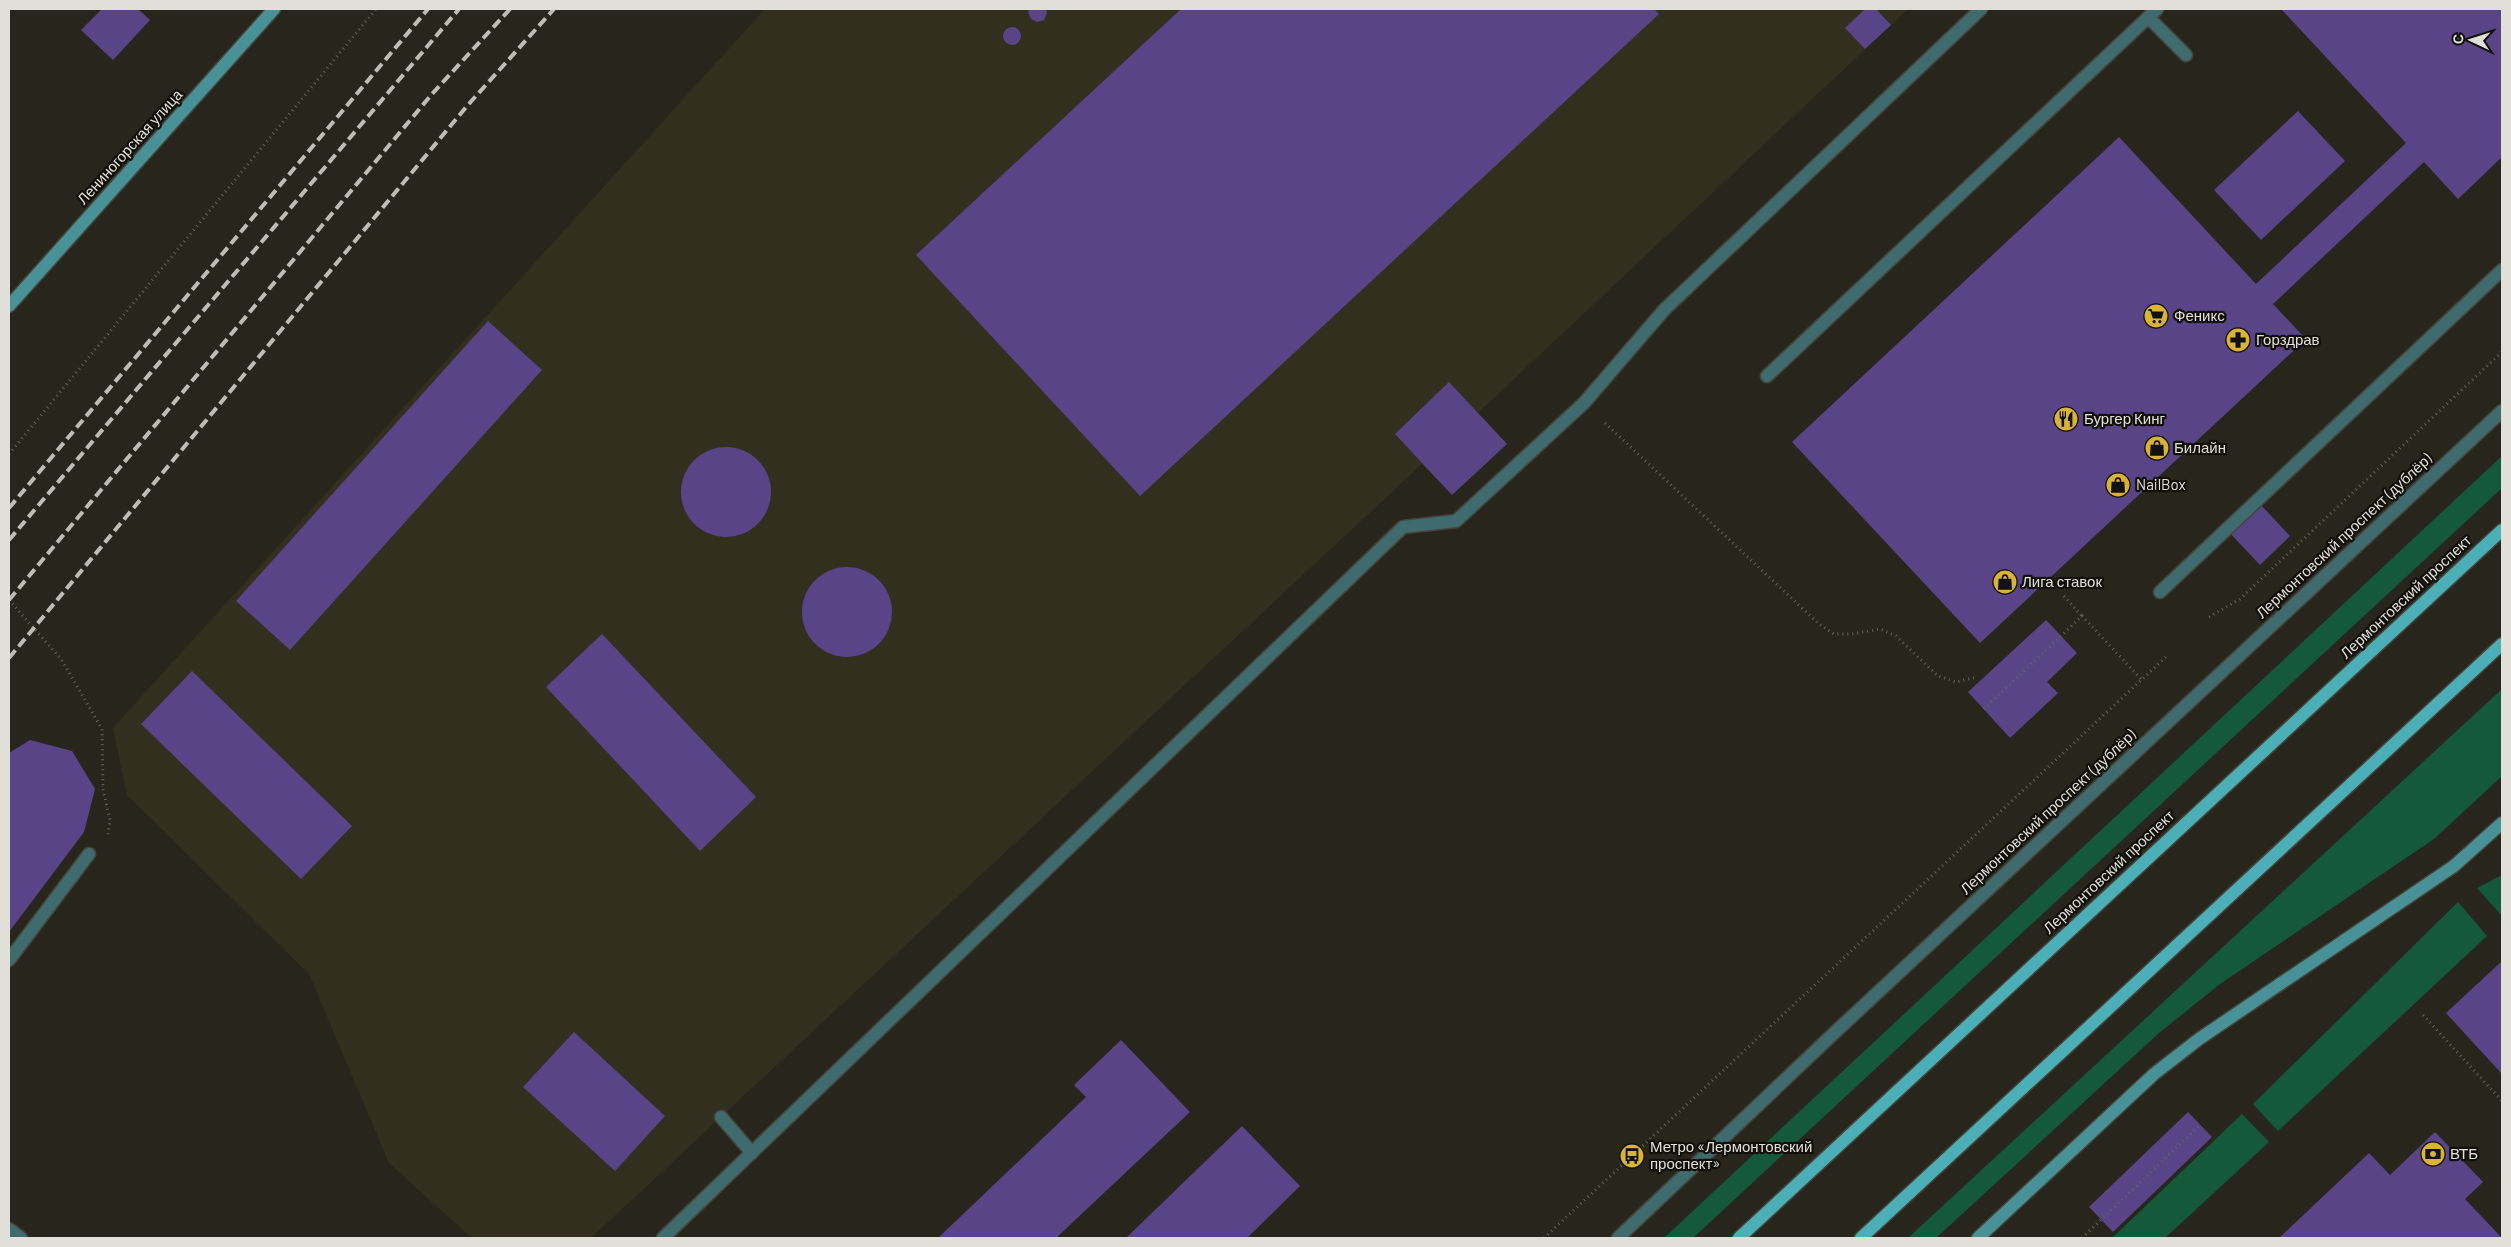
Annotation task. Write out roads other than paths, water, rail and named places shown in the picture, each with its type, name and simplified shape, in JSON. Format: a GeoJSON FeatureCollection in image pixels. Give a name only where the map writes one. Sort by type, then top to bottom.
{"type":"FeatureCollection","features":[{"type":"Feature","properties":{"kind":"main road","name":"Лермонтовский проспект"},"geometry":{"type":"LineString","coordinates":[[1739,1238],[2502,530]]}},
{"type":"Feature","properties":{"kind":"main road"},"geometry":{"type":"LineString","coordinates":[[1861,1238],[2502,644]]}},
{"type":"Feature","properties":{"kind":"street","name":"Лениногорская улица"},"geometry":{"type":"LineString","coordinates":[[9,306],[274,9]]}},
{"type":"Feature","properties":{"kind":"street"},"geometry":{"type":"LineString","coordinates":[[663,1238],[1403,527],[1456,520],[1584,403],[1664,310],[1981,9]]}},
{"type":"Feature","properties":{"kind":"street"},"geometry":{"type":"LineString","coordinates":[[1766,376],[2153,13],[2186,55]]}},
{"type":"Feature","properties":{"kind":"street"},"geometry":{"type":"LineString","coordinates":[[2160,592],[2502,270]]}},
{"type":"Feature","properties":{"kind":"street","name":"Лермонтовский проспект (дублёр)"},"geometry":{"type":"LineString","coordinates":[[1618,1238],[1838,1029],[2502,411]]}},
{"type":"Feature","properties":{"kind":"street"},"geometry":{"type":"LineString","coordinates":[[1978,1238],[2154,1074],[2199,1039],[2454,866],[2502,823]]}},
{"type":"Feature","properties":{"kind":"street"},"geometry":{"type":"LineString","coordinates":[[9,960],[89,854]]}},
{"type":"Feature","properties":{"kind":"street"},"geometry":{"type":"LineString","coordinates":[[721,1117],[752,1153]]}},
{"type":"Feature","properties":{"kind":"street"},"geometry":{"type":"LineString","coordinates":[[9,1229],[21,1238]]}},
{"type":"Feature","properties":{"kind":"railway"},"geometry":{"type":"LineString","coordinates":[[9,508],[428,9]]}},
{"type":"Feature","properties":{"kind":"railway"},"geometry":{"type":"LineString","coordinates":[[9,540],[459,9]]}},
{"type":"Feature","properties":{"kind":"railway"},"geometry":{"type":"LineString","coordinates":[[9,600],[432,94],[510,9]]}},
{"type":"Feature","properties":{"kind":"railway"},"geometry":{"type":"LineString","coordinates":[[9,658],[467,106],[554,9]]}},
{"type":"Feature","properties":{"kind":"place","name":"Феникс"},"geometry":{"type":"Point","coordinates":[2156,316]}},
{"type":"Feature","properties":{"kind":"place","name":"Горздрав"},"geometry":{"type":"Point","coordinates":[2238,340]}},
{"type":"Feature","properties":{"kind":"place","name":"Бургер Кинг"},"geometry":{"type":"Point","coordinates":[2066,419]}},
{"type":"Feature","properties":{"kind":"place","name":"Билайн"},"geometry":{"type":"Point","coordinates":[2157,448]}},
{"type":"Feature","properties":{"kind":"place","name":"NailBox"},"geometry":{"type":"Point","coordinates":[2118,485]}},
{"type":"Feature","properties":{"kind":"place","name":"Лига ставок"},"geometry":{"type":"Point","coordinates":[2005,582]}},
{"type":"Feature","properties":{"kind":"place","name":"ВТБ"},"geometry":{"type":"Point","coordinates":[2433,1154]}},
{"type":"Feature","properties":{"kind":"place","name":"Метро «Лермонтовский проспект»"},"geometry":{"type":"Point","coordinates":[1632,1156]}}]}
